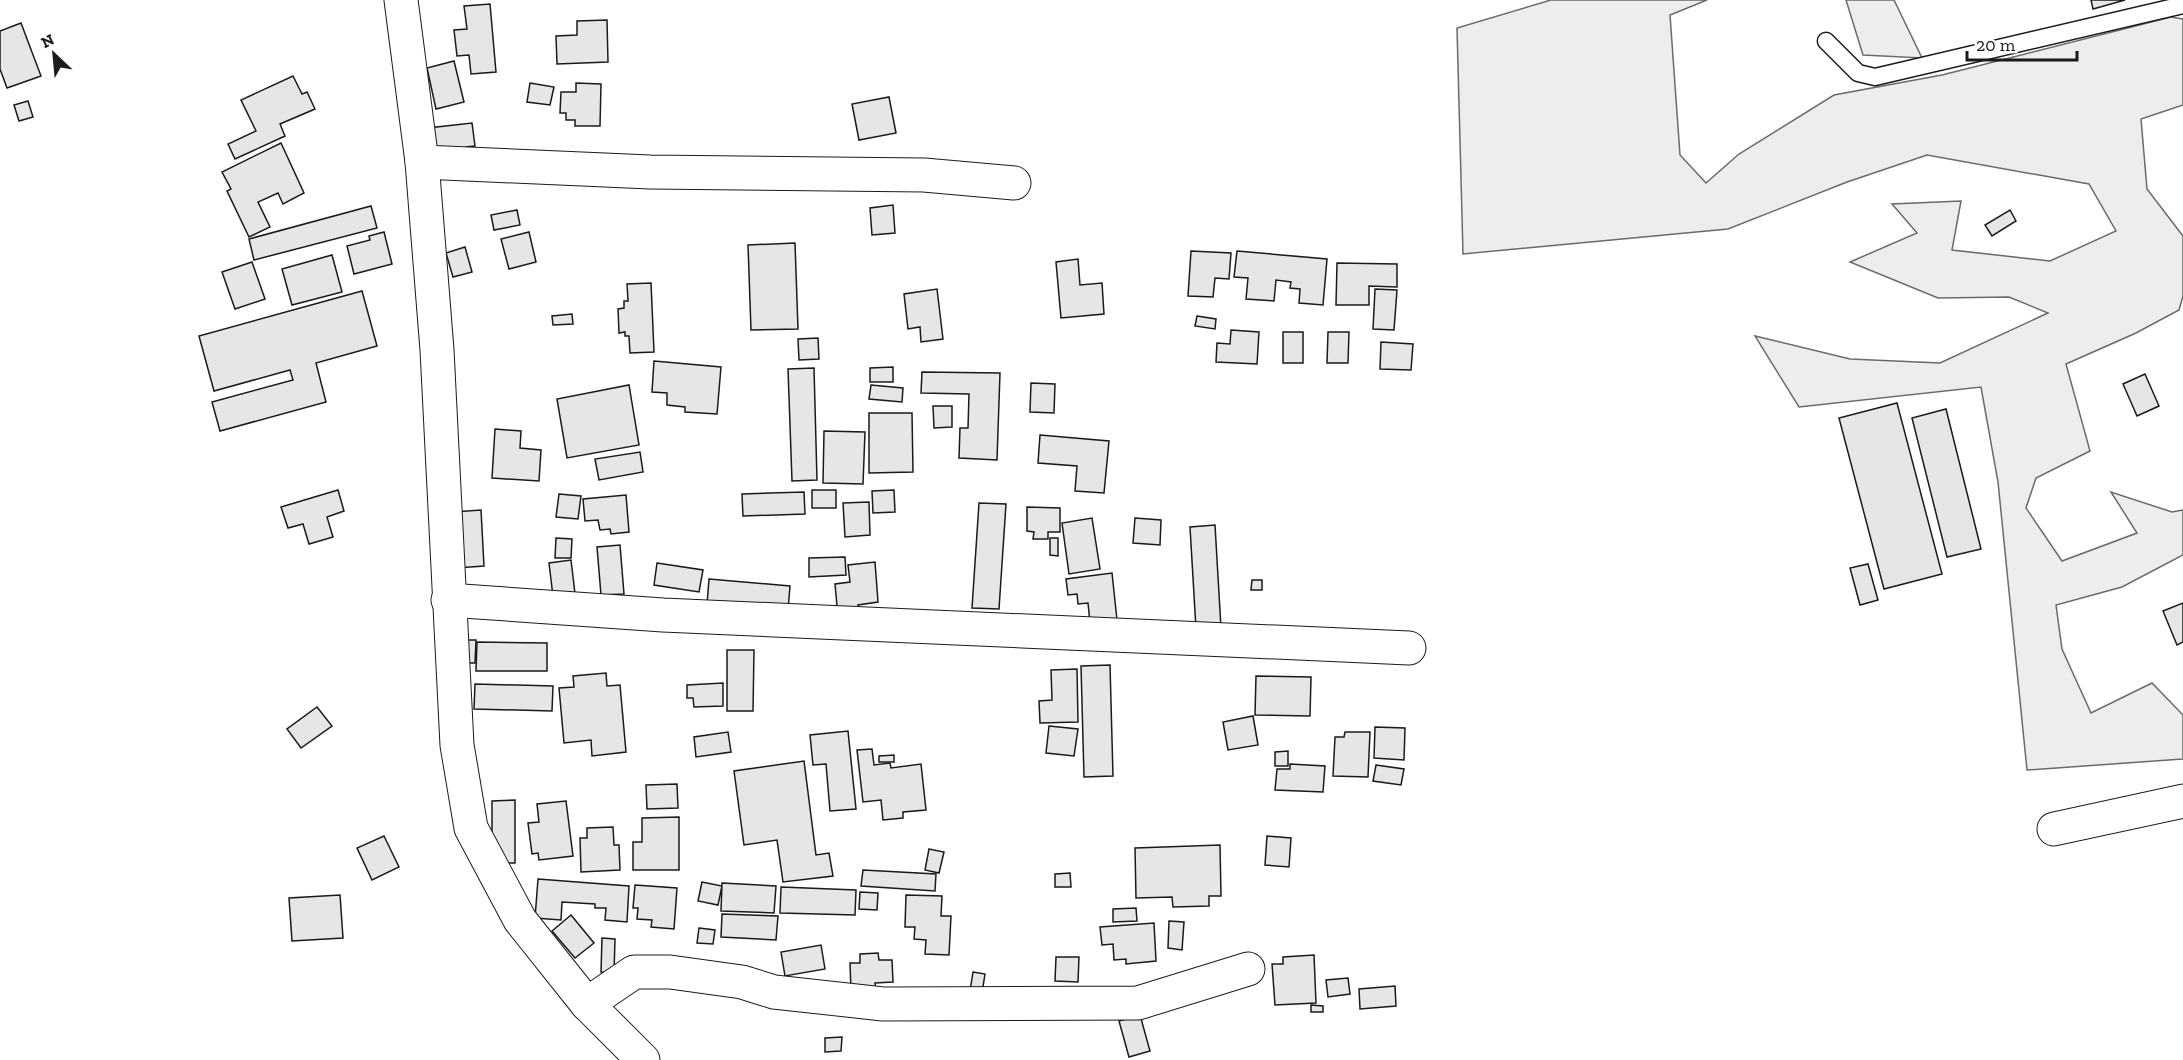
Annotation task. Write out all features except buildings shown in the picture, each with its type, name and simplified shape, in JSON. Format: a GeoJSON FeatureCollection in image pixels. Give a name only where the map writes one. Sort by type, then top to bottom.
{"type":"FeatureCollection","features":[{"type":"Feature","properties":{"kind":"street"},"geometry":{"type":"LineString","coordinates":[[402,0],[422,162],[437,350],[457,745],[471,828],[520,920],[587,1004],[643,1060]]}},
{"type":"Feature","properties":{"kind":"street"},"geometry":{"type":"LineString","coordinates":[[422,162],[650,172],[924,175],[1014,183]]}},
{"type":"Feature","properties":{"kind":"street"},"geometry":{"type":"LineString","coordinates":[[448,600],[663,615],[1409,648]]}},
{"type":"Feature","properties":{"kind":"street"},"geometry":{"type":"LineString","coordinates":[[2054,829],[2183,801]]}},
{"type":"Feature","properties":{"kind":"street"},"geometry":{"type":"LineString","coordinates":[[587,1004],[634,972],[670,972],[742,982],[774,992],[883,1004],[1138,1003],[1248,969]]}},
{"type":"Feature","properties":{"kind":"lane"},"geometry":{"type":"LineString","coordinates":[[1826,41],[1858,73],[1875,77],[2183,4]]}},
{"type":"Feature","properties":{"kind":"shaded area"},"geometry":{"type":"Polygon","coordinates":[[[1551,0],[1707,0],[1670,15],[1680,155],[1706,183],[1739,154],[1834,95],[1942,75],[2171,17],[2183,19],[2183,105],[2141,119],[2147,189],[2183,236],[2183,296],[2179,310],[2136,333],[2066,364],[2090,451],[2036,478],[2026,508],[2062,561],[2137,533],[2111,492],[2172,512],[2183,510],[2183,555],[2122,587],[2056,605],[2062,649],[2091,713],[2152,683],[2183,715],[2183,759],[2027,770],[1998,482],[1981,387],[1799,407],[1755,336],[1850,359],[1940,363],[2048,313],[2009,297],[1938,298],[1850,262],[1917,233],[1892,204],[1961,201],[1952,250],[2050,261],[2116,231],[2089,184],[1927,155],[1847,182],[1728,229],[1463,254],[1457,28],[1551,0]]]}},
{"type":"Feature","properties":{"kind":"shaded area"},"geometry":{"type":"Polygon","coordinates":[[[1846,0],[1894,0],[1922,58],[1863,55],[1846,0]]]}}]}
